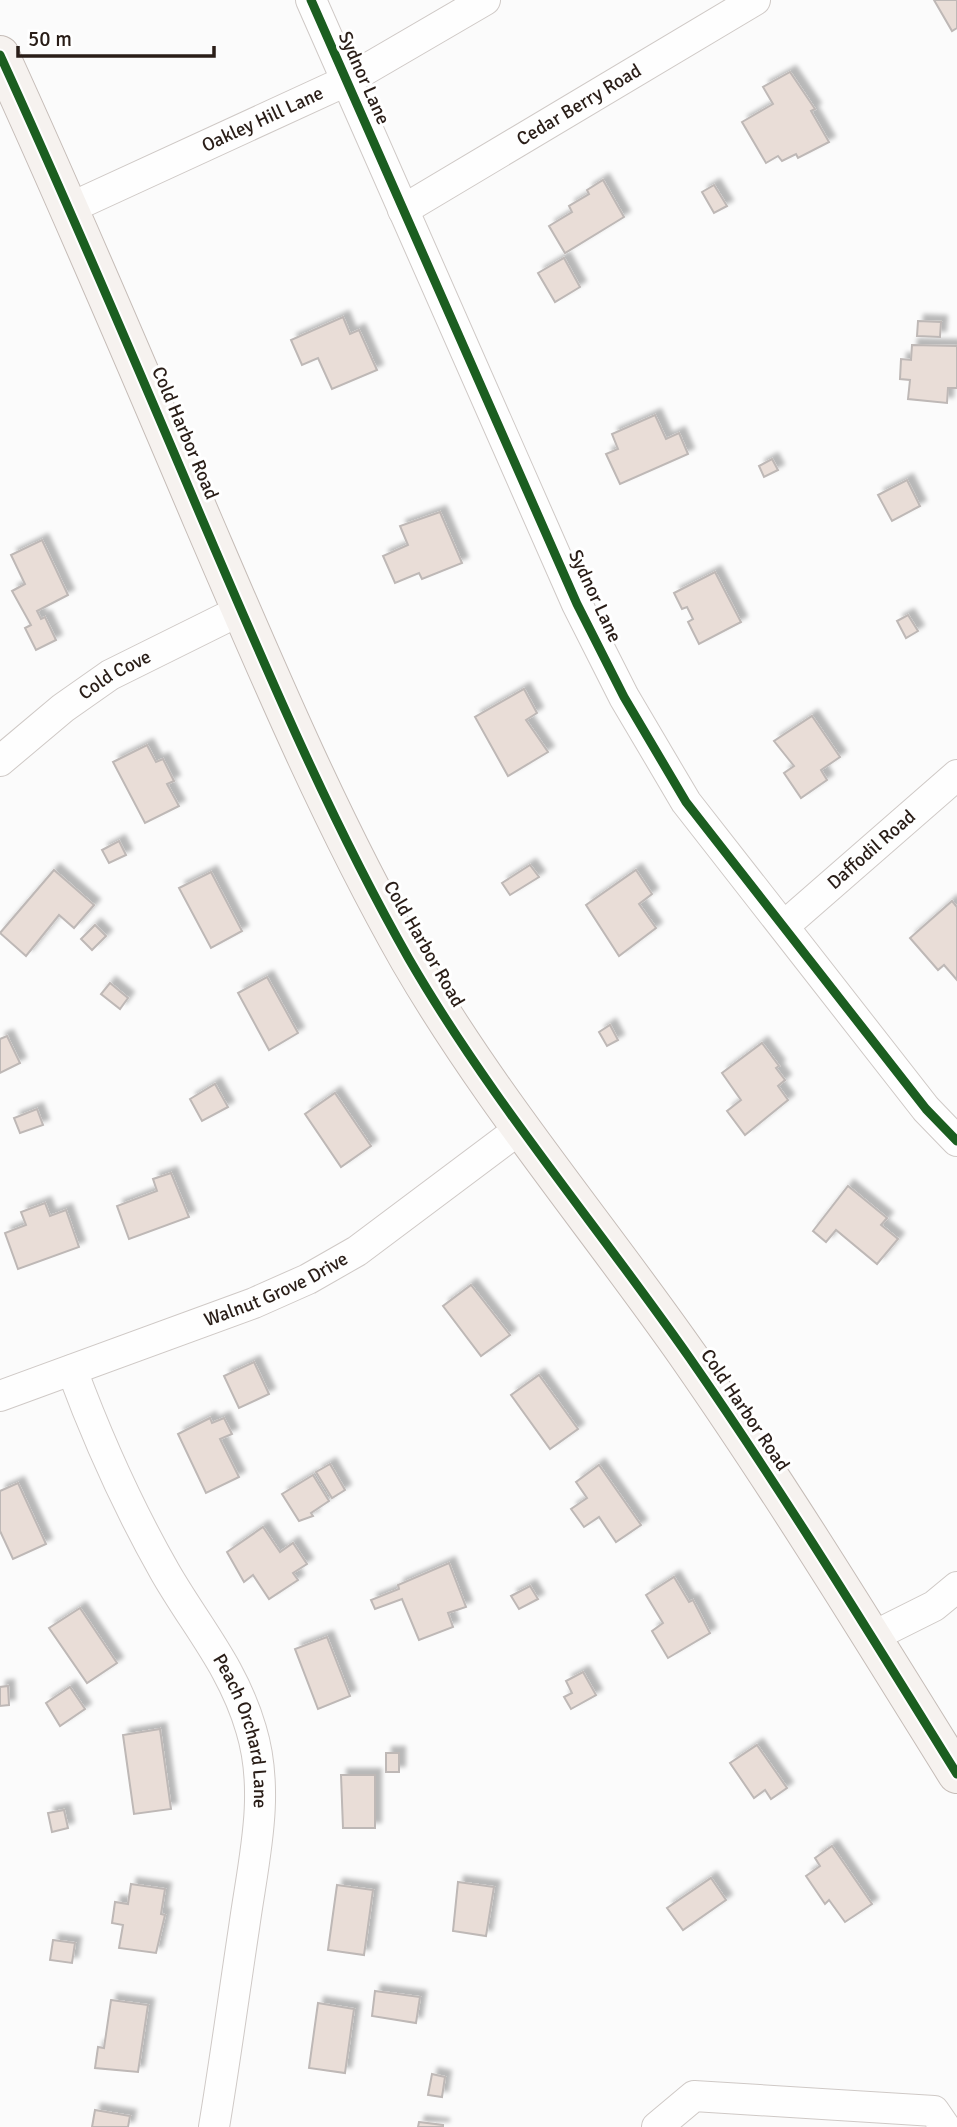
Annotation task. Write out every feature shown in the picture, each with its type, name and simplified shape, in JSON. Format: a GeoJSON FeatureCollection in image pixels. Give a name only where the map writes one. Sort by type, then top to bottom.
{"type":"FeatureCollection","features":[{"type":"Feature","properties":{"kind":"main road","name":"Cold Harbor Road"},"geometry":{"type":"LineString","coordinates":[[0,55],[70,208],[241,610],[347,839],[409,958],[451,1026],[522,1128],[689,1358],[787,1504],[957,1774]]}},
{"type":"Feature","properties":{"kind":"street","name":"Sydnor Lane"},"geometry":{"type":"LineString","coordinates":[[311,0],[577,604],[624,697],[686,802],[926,1109],[957,1141]]}},
{"type":"Feature","properties":{"kind":"street","name":"Oakley Hill Lane"},"geometry":{"type":"LineString","coordinates":[[70,208],[346,81],[485,0]]}},
{"type":"Feature","properties":{"kind":"street","name":"Cedar Berry Road"},"geometry":{"type":"LineString","coordinates":[[403,210],[755,0]]}},
{"type":"Feature","properties":{"kind":"street","name":"Cold Cove"},"geometry":{"type":"LineString","coordinates":[[0,761],[63,708],[110,675],[241,610]]}},
{"type":"Feature","properties":{"kind":"street","name":"Daffodil Road"},"geometry":{"type":"LineString","coordinates":[[784,926],[957,775]]}},
{"type":"Feature","properties":{"kind":"street","name":"Walnut Grove Drive"},"geometry":{"type":"LineString","coordinates":[[0,1396],[254,1303],[307,1279],[368,1243],[522,1128]]}},
{"type":"Feature","properties":{"kind":"street","name":"Peach Orchard Lane"},"geometry":{"type":"LineString","coordinates":[[72,1370],[98,1439],[142,1531],[177,1593],[218,1651],[238,1690],[252,1731],[262,1799],[214,2127]]}},
{"type":"Feature","properties":{"kind":"street"},"geometry":{"type":"LineString","coordinates":[[870,1638],[934,1606],[957,1587]]}},
{"type":"Feature","properties":{"kind":"street"},"geometry":{"type":"LineString","coordinates":[[657,2127],[694,2096],[933,2111],[945,2127]]}},
{"type":"Feature","properties":{"kind":"building"},"geometry":{"type":"Polygon","coordinates":[[[934,0],[957,0],[957,28],[952,31],[934,0]]]}},
{"type":"Feature","properties":{"kind":"building"},"geometry":{"type":"Polygon","coordinates":[[[790,72],[815,109],[811,111],[829,142],[798,158],[796,154],[782,161],[778,156],[766,163],[742,122],[773,104],[763,87],[790,72]]]}},
{"type":"Feature","properties":{"kind":"building"},"geometry":{"type":"Polygon","coordinates":[[[603,180],[624,217],[565,253],[549,226],[572,212],[569,206],[589,194],[587,190],[603,180]]]}},
{"type":"Feature","properties":{"kind":"building"},"geometry":{"type":"Polygon","coordinates":[[[714,185],[727,206],[714,213],[702,192],[714,185]]]}},
{"type":"Feature","properties":{"kind":"building"},"geometry":{"type":"Polygon","coordinates":[[[564,258],[580,287],[555,302],[538,273],[564,258]]]}},
{"type":"Feature","properties":{"kind":"building"},"geometry":{"type":"Polygon","coordinates":[[[343,317],[350,334],[359,330],[377,370],[332,389],[318,358],[302,365],[291,340],[343,317]]]}},
{"type":"Feature","properties":{"kind":"building"},"geometry":{"type":"Polygon","coordinates":[[[918,321],[941,322],[940,337],[917,336],[918,321]]]}},
{"type":"Feature","properties":{"kind":"building"},"geometry":{"type":"Polygon","coordinates":[[[912,345],[957,346],[957,388],[948,388],[947,403],[908,399],[910,380],[900,379],[901,359],[911,360],[912,345]]]}},
{"type":"Feature","properties":{"kind":"building"},"geometry":{"type":"Polygon","coordinates":[[[655,415],[666,439],[679,433],[688,454],[620,484],[606,454],[618,449],[612,434],[655,415]]]}},
{"type":"Feature","properties":{"kind":"building"},"geometry":{"type":"Polygon","coordinates":[[[772,459],[778,470],[764,477],[759,466],[772,459]]]}},
{"type":"Feature","properties":{"kind":"building"},"geometry":{"type":"Polygon","coordinates":[[[907,480],[920,506],[892,521],[878,495],[907,480]]]}},
{"type":"Feature","properties":{"kind":"building"},"geometry":{"type":"Polygon","coordinates":[[[440,512],[462,563],[422,579],[419,573],[395,583],[383,556],[408,545],[400,526],[440,512]]]}},
{"type":"Feature","properties":{"kind":"building"},"geometry":{"type":"Polygon","coordinates":[[[42,540],[68,595],[37,611],[41,619],[45,617],[56,640],[36,650],[25,628],[31,625],[12,591],[25,584],[11,555],[42,540]]]}},
{"type":"Feature","properties":{"kind":"building"},"geometry":{"type":"Polygon","coordinates":[[[715,572],[741,622],[699,644],[688,622],[693,619],[687,607],[682,609],[674,593],[715,572]]]}},
{"type":"Feature","properties":{"kind":"building"},"geometry":{"type":"Polygon","coordinates":[[[908,615],[918,631],[906,638],[897,621],[908,615]]]}},
{"type":"Feature","properties":{"kind":"building"},"geometry":{"type":"Polygon","coordinates":[[[524,689],[537,713],[526,720],[548,752],[508,776],[475,717],[524,689]]]}},
{"type":"Feature","properties":{"kind":"building"},"geometry":{"type":"Polygon","coordinates":[[[812,716],[840,757],[821,770],[827,780],[801,798],[784,773],[794,766],[774,741],[812,716]]]}},
{"type":"Feature","properties":{"kind":"building"},"geometry":{"type":"Polygon","coordinates":[[[147,745],[156,762],[163,759],[174,781],[167,784],[179,806],[145,823],[113,762],[147,745]]]}},
{"type":"Feature","properties":{"kind":"building"},"geometry":{"type":"Polygon","coordinates":[[[119,841],[126,855],[109,863],[102,850],[119,841]]]}},
{"type":"Feature","properties":{"kind":"building"},"geometry":{"type":"Polygon","coordinates":[[[530,865],[539,877],[510,895],[502,883],[530,865]]]}},
{"type":"Feature","properties":{"kind":"building"},"geometry":{"type":"Polygon","coordinates":[[[54,870],[94,905],[74,928],[59,915],[26,956],[0,933],[54,870]]]}},
{"type":"Feature","properties":{"kind":"building"},"geometry":{"type":"Polygon","coordinates":[[[636,870],[652,894],[639,904],[656,928],[619,956],[586,905],[636,870]]]}},
{"type":"Feature","properties":{"kind":"building"},"geometry":{"type":"Polygon","coordinates":[[[211,872],[242,931],[211,948],[179,888],[211,872]]]}},
{"type":"Feature","properties":{"kind":"building"},"geometry":{"type":"Polygon","coordinates":[[[952,901],[957,907],[957,980],[944,965],[938,970],[910,938],[952,901]]]}},
{"type":"Feature","properties":{"kind":"building"},"geometry":{"type":"Polygon","coordinates":[[[95,925],[106,936],[92,950],[81,939],[95,925]]]}},
{"type":"Feature","properties":{"kind":"building"},"geometry":{"type":"Polygon","coordinates":[[[267,977],[298,1033],[269,1050],[238,993],[267,977]]]}},
{"type":"Feature","properties":{"kind":"building"},"geometry":{"type":"Polygon","coordinates":[[[110,983],[128,998],[120,1009],[101,994],[110,983]]]}},
{"type":"Feature","properties":{"kind":"building"},"geometry":{"type":"Polygon","coordinates":[[[610,1025],[618,1040],[607,1046],[599,1032],[610,1025]]]}},
{"type":"Feature","properties":{"kind":"building"},"geometry":{"type":"Polygon","coordinates":[[[7,1036],[20,1063],[0,1073],[0,1039],[7,1036]]]}},
{"type":"Feature","properties":{"kind":"building"},"geometry":{"type":"Polygon","coordinates":[[[762,1043],[779,1066],[776,1068],[785,1080],[778,1086],[788,1100],[745,1135],[727,1111],[741,1100],[722,1073],[762,1043]]]}},
{"type":"Feature","properties":{"kind":"building"},"geometry":{"type":"Polygon","coordinates":[[[215,1084],[228,1107],[202,1121],[190,1099],[215,1084]]]}},
{"type":"Feature","properties":{"kind":"building"},"geometry":{"type":"Polygon","coordinates":[[[335,1093],[371,1146],[341,1167],[305,1114],[335,1093]]]}},
{"type":"Feature","properties":{"kind":"building"},"geometry":{"type":"Polygon","coordinates":[[[37,1109],[43,1125],[20,1133],[14,1118],[37,1109]]]}},
{"type":"Feature","properties":{"kind":"building"},"geometry":{"type":"Polygon","coordinates":[[[171,1173],[189,1217],[129,1239],[117,1206],[157,1191],[153,1179],[171,1173]]]}},
{"type":"Feature","properties":{"kind":"building"},"geometry":{"type":"Polygon","coordinates":[[[848,1186],[887,1218],[881,1225],[898,1239],[877,1264],[836,1230],[826,1242],[813,1231],[848,1186]]]}},
{"type":"Feature","properties":{"kind":"building"},"geometry":{"type":"Polygon","coordinates":[[[45,1203],[50,1216],[66,1210],[79,1247],[18,1269],[5,1233],[26,1225],[21,1212],[45,1203]]]}},
{"type":"Feature","properties":{"kind":"building"},"geometry":{"type":"Polygon","coordinates":[[[471,1285],[510,1335],[481,1356],[443,1306],[471,1285]]]}},
{"type":"Feature","properties":{"kind":"building"},"geometry":{"type":"Polygon","coordinates":[[[254,1362],[269,1394],[239,1408],[224,1376],[254,1362]]]}},
{"type":"Feature","properties":{"kind":"building"},"geometry":{"type":"Polygon","coordinates":[[[539,1375],[578,1429],[550,1449],[511,1395],[539,1375]]]}},
{"type":"Feature","properties":{"kind":"building"},"geometry":{"type":"Polygon","coordinates":[[[210,1418],[212,1423],[224,1418],[232,1434],[220,1439],[239,1477],[206,1493],[178,1434],[210,1418]]]}},
{"type":"Feature","properties":{"kind":"building"},"geometry":{"type":"Polygon","coordinates":[[[330,1464],[345,1490],[332,1498],[316,1472],[330,1464]]]}},
{"type":"Feature","properties":{"kind":"building"},"geometry":{"type":"Polygon","coordinates":[[[599,1465],[641,1525],[616,1542],[599,1517],[584,1527],[571,1509],[587,1498],[576,1482],[599,1465]]]}},
{"type":"Feature","properties":{"kind":"building"},"geometry":{"type":"Polygon","coordinates":[[[313,1475],[329,1501],[311,1513],[313,1516],[299,1521],[282,1494],[313,1475]]]}},
{"type":"Feature","properties":{"kind":"building"},"geometry":{"type":"Polygon","coordinates":[[[18,1483],[46,1544],[13,1559],[0,1531],[0,1491],[18,1483]]]}},
{"type":"Feature","properties":{"kind":"building"},"geometry":{"type":"Polygon","coordinates":[[[263,1527],[280,1552],[293,1543],[307,1564],[293,1573],[298,1580],[269,1599],[253,1575],[244,1582],[227,1552],[263,1527]]]}},
{"type":"Feature","properties":{"kind":"building"},"geometry":{"type":"Polygon","coordinates":[[[449,1563],[466,1607],[448,1613],[453,1627],[419,1640],[402,1599],[375,1609],[371,1600],[449,1563]]]}},
{"type":"Feature","properties":{"kind":"building"},"geometry":{"type":"Polygon","coordinates":[[[674,1577],[689,1602],[693,1600],[710,1633],[668,1658],[652,1631],[663,1623],[646,1595],[674,1577]]]}},
{"type":"Feature","properties":{"kind":"building"},"geometry":{"type":"Polygon","coordinates":[[[530,1586],[538,1599],[519,1609],[511,1596],[530,1586]]]}},
{"type":"Feature","properties":{"kind":"building"},"geometry":{"type":"Polygon","coordinates":[[[80,1608],[117,1663],[87,1683],[49,1628],[80,1608]]]}},
{"type":"Feature","properties":{"kind":"building"},"geometry":{"type":"Polygon","coordinates":[[[327,1637],[350,1696],[318,1709],[295,1649],[327,1637]]]}},
{"type":"Feature","properties":{"kind":"building"},"geometry":{"type":"Polygon","coordinates":[[[583,1672],[596,1695],[571,1709],[564,1697],[572,1693],[566,1681],[583,1672]]]}},
{"type":"Feature","properties":{"kind":"building"},"geometry":{"type":"Polygon","coordinates":[[[8,1686],[9,1705],[0,1706],[0,1687],[8,1686]]]}},
{"type":"Feature","properties":{"kind":"building"},"geometry":{"type":"Polygon","coordinates":[[[70,1687],[85,1709],[60,1726],[46,1703],[70,1687]]]}},
{"type":"Feature","properties":{"kind":"building"},"geometry":{"type":"Polygon","coordinates":[[[160,1729],[171,1809],[134,1814],[123,1735],[160,1729]]]}},
{"type":"Feature","properties":{"kind":"building"},"geometry":{"type":"Polygon","coordinates":[[[757,1745],[787,1788],[771,1799],[765,1790],[754,1798],[730,1763],[757,1745]]]}},
{"type":"Feature","properties":{"kind":"building"},"geometry":{"type":"Polygon","coordinates":[[[386,1753],[399,1753],[399,1772],[386,1772],[386,1753]]]}},
{"type":"Feature","properties":{"kind":"building"},"geometry":{"type":"Polygon","coordinates":[[[341,1775],[375,1775],[375,1828],[343,1828],[341,1775]]]}},
{"type":"Feature","properties":{"kind":"building"},"geometry":{"type":"Polygon","coordinates":[[[64,1810],[68,1828],[52,1832],[48,1813],[64,1810]]]}},
{"type":"Feature","properties":{"kind":"building"},"geometry":{"type":"Polygon","coordinates":[[[832,1846],[872,1904],[845,1922],[829,1900],[825,1904],[806,1876],[820,1866],[815,1858],[832,1846]]]}},
{"type":"Feature","properties":{"kind":"building"},"geometry":{"type":"Polygon","coordinates":[[[711,1878],[726,1900],[683,1930],[667,1908],[711,1878]]]}},
{"type":"Feature","properties":{"kind":"building"},"geometry":{"type":"Polygon","coordinates":[[[458,1882],[494,1887],[486,1936],[453,1931],[458,1882]]]}},
{"type":"Feature","properties":{"kind":"building"},"geometry":{"type":"Polygon","coordinates":[[[131,1884],[165,1889],[161,1914],[165,1915],[156,1953],[119,1948],[123,1925],[112,1923],[115,1902],[128,1904],[131,1884]]]}},
{"type":"Feature","properties":{"kind":"building"},"geometry":{"type":"Polygon","coordinates":[[[337,1885],[373,1890],[364,1955],[328,1950],[337,1885]]]}},
{"type":"Feature","properties":{"kind":"building"},"geometry":{"type":"Polygon","coordinates":[[[53,1940],[75,1943],[72,1963],[50,1960],[53,1940]]]}},
{"type":"Feature","properties":{"kind":"building"},"geometry":{"type":"Polygon","coordinates":[[[375,1991],[420,1997],[416,2023],[372,2016],[375,1991]]]}},
{"type":"Feature","properties":{"kind":"building"},"geometry":{"type":"Polygon","coordinates":[[[111,2000],[148,2005],[138,2072],[95,2068],[98,2047],[104,2048],[111,2000]]]}},
{"type":"Feature","properties":{"kind":"building"},"geometry":{"type":"Polygon","coordinates":[[[318,2003],[354,2009],[345,2073],[309,2068],[318,2003]]]}},
{"type":"Feature","properties":{"kind":"building"},"geometry":{"type":"Polygon","coordinates":[[[432,2074],[445,2077],[442,2097],[428,2095],[432,2074]]]}},
{"type":"Feature","properties":{"kind":"building"},"geometry":{"type":"Polygon","coordinates":[[[95,2110],[130,2116],[128,2127],[92,2127],[95,2110]]]}},
{"type":"Feature","properties":{"kind":"building"},"geometry":{"type":"Polygon","coordinates":[[[419,2122],[443,2125],[443,2127],[418,2127],[419,2122]]]}},
{"type":"Feature","properties":{"kind":"cycle path"},"geometry":{"type":"LineString","coordinates":[[311,0],[577,604],[624,697],[686,802],[926,1109],[957,1141]]}},
{"type":"Feature","properties":{"kind":"cycle path"},"geometry":{"type":"LineString","coordinates":[[0,55],[300,742],[352,852],[409,959],[474,1062],[654,1307],[724,1408],[826,1564],[957,1774]]}}]}
